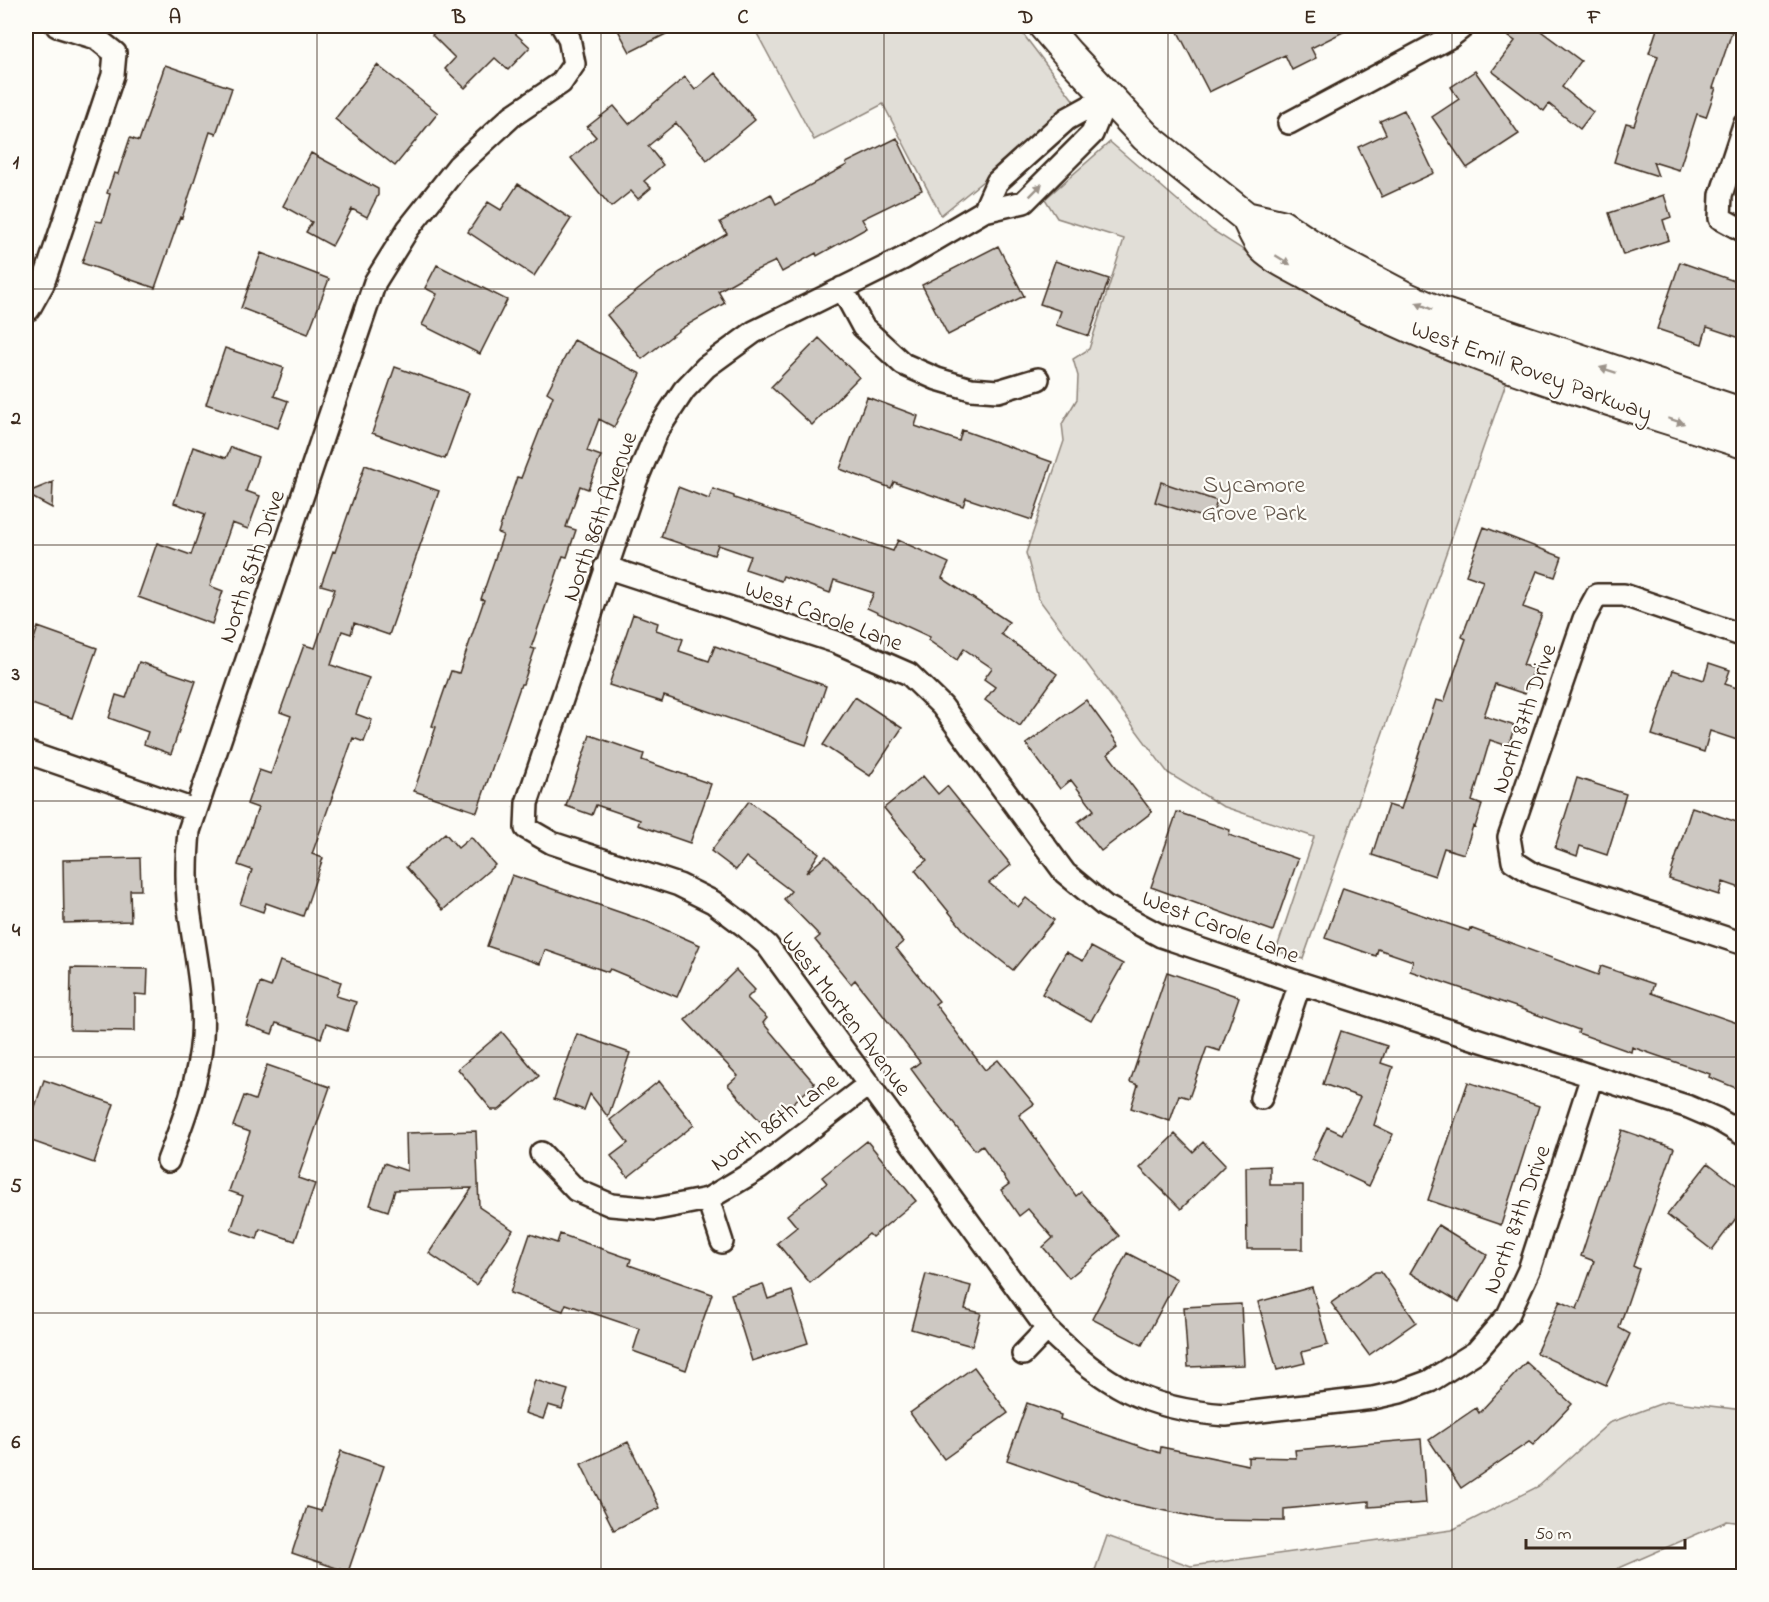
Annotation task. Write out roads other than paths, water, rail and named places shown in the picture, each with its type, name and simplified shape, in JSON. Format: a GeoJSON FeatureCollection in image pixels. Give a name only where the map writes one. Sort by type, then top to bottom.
{"type":"FeatureCollection","features":[{"type":"Feature","properties":{"kind":"street"},"geometry":{"type":"LineString","coordinates":[[27,309],[43,284],[113,75],[115,53],[96,38],[57,26]]}},
{"type":"Feature","properties":{"kind":"street","name":"North 85th Drive"},"geometry":{"type":"LineString","coordinates":[[168,1161],[190,1099],[202,1037],[199,972],[188,901],[186,868],[189,831],[194,810],[375,282],[408,229],[458,166],[512,116],[561,83],[574,64],[568,38],[562,26]]}},
{"type":"Feature","properties":{"kind":"street","name":"West Emil Rovey Parkway"},"geometry":{"type":"LineString","coordinates":[[1044,26],[1107,98],[1146,137],[1246,217],[1262,246],[1282,260],[1352,300],[1417,331],[1471,353],[1743,443]]}},
{"type":"Feature","properties":{"kind":"street"},"geometry":{"type":"LineString","coordinates":[[1289,123],[1450,37],[1464,26]]}},
{"type":"Feature","properties":{"kind":"street"},"geometry":{"type":"LineString","coordinates":[[984,211],[997,182],[1067,118],[1107,98]]}},
{"type":"Feature","properties":{"kind":"street","name":"North 86th Avenue"},"geometry":{"type":"LineString","coordinates":[[526,828],[527,803],[636,481],[657,431],[684,390],[706,367],[754,332],[904,258],[984,211],[1024,202],[1092,134],[1107,98]]}},
{"type":"Feature","properties":{"kind":"street"},"geometry":{"type":"LineString","coordinates":[[1743,125],[1721,195],[1720,218],[1743,231]]}},
{"type":"Feature","properties":{"kind":"street","name":"West Emil Rovey Parkway"},"geometry":{"type":"LineString","coordinates":[[1246,217],[1281,225],[1329,257],[1441,313],[1743,414]]}},
{"type":"Feature","properties":{"kind":"street"},"geometry":{"type":"LineString","coordinates":[[842,288],[863,327],[903,364],[938,379],[971,389],[998,391],[1038,379]]}},
{"type":"Feature","properties":{"kind":"street","name":"West Carole Lane"},"geometry":{"type":"LineString","coordinates":[[605,567],[836,642],[909,674],[942,706],[1065,873],[1105,906],[1161,936],[1300,983],[1689,1107],[1717,1119],[1743,1135]]}},
{"type":"Feature","properties":{"kind":"street","name":"North 87th Drive"},"geometry":{"type":"LineString","coordinates":[[1743,636],[1624,595],[1597,595],[1584,619],[1509,837],[1513,861],[1535,875],[1743,944]]}},
{"type":"Feature","properties":{"kind":"street"},"geometry":{"type":"LineString","coordinates":[[26,752],[194,810]]}},
{"type":"Feature","properties":{"kind":"street","name":"West Morten Avenue"},"geometry":{"type":"LineString","coordinates":[[526,828],[552,843],[679,885],[713,902],[767,945],[1047,1329],[1076,1358],[1105,1380],[1131,1394],[1170,1407],[1226,1415],[1373,1398],[1400,1392],[1430,1381]]}},
{"type":"Feature","properties":{"kind":"street"},"geometry":{"type":"LineString","coordinates":[[1262,1098],[1300,983]]}},
{"type":"Feature","properties":{"kind":"street","name":"North 87th Drive"},"geometry":{"type":"LineString","coordinates":[[1430,1381],[1476,1352],[1508,1315],[1529,1270],[1592,1076]]}},
{"type":"Feature","properties":{"kind":"street","name":"North 86th Lane"},"geometry":{"type":"LineString","coordinates":[[541,1153],[576,1190],[611,1205],[656,1209],[708,1199],[760,1168],[869,1084]]}},
{"type":"Feature","properties":{"kind":"street","name":"North 86th Lane"},"geometry":{"type":"LineString","coordinates":[[708,1199],[722,1242]]}},
{"type":"Feature","properties":{"kind":"street"},"geometry":{"type":"LineString","coordinates":[[1023,1354],[1047,1329]]}},
{"type":"Feature","properties":{"kind":"park label","name":"Sycamore Grove Park"},"geometry":{"type":"Point","coordinates":[1254,498]}}]}
